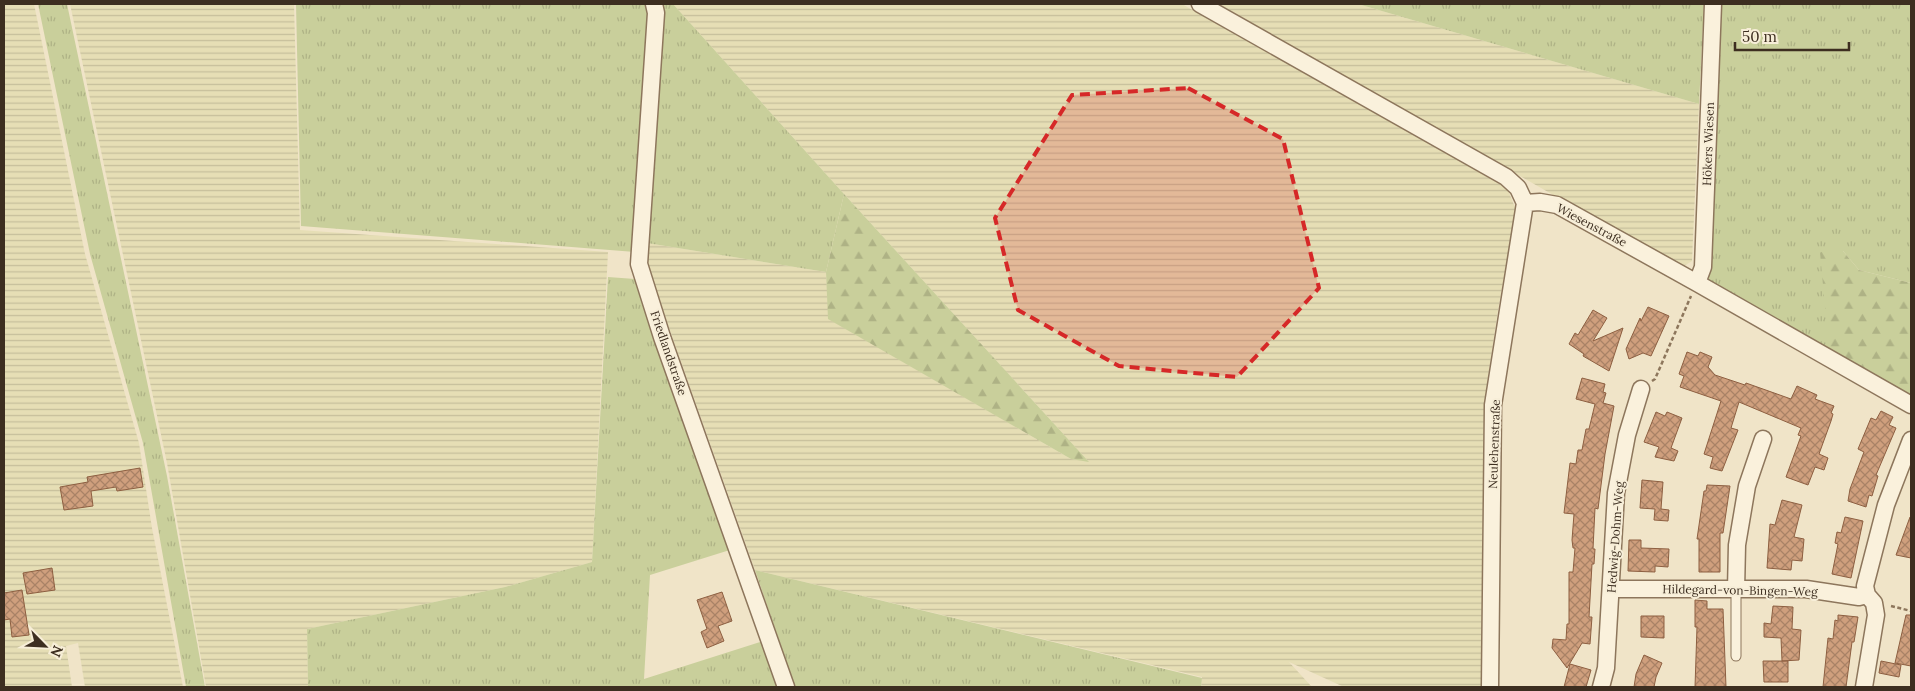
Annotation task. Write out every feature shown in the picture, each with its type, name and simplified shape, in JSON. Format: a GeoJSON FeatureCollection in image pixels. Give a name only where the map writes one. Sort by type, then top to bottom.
{"type":"FeatureCollection","features":[{"type":"Feature","properties":{"kind":"street","name":"Friedlandstraße"},"geometry":{"type":"LineString","coordinates":[[654,4],[656,12],[640,264],[662,337],[786,687]]}},
{"type":"Feature","properties":{"kind":"street"},"geometry":{"type":"LineString","coordinates":[[1200,4],[1506,177],[1518,188],[1524,203]]}},
{"type":"Feature","properties":{"kind":"street","name":"Hökers Wiesen"},"geometry":{"type":"LineString","coordinates":[[1697,282],[1703,267],[1713,4]]}},
{"type":"Feature","properties":{"kind":"street","name":"Wiesenstraße"},"geometry":{"type":"LineString","coordinates":[[1524,203],[1540,202],[1556,205],[1697,282],[1911,405]]}},
{"type":"Feature","properties":{"kind":"street","name":"Neulehenstraße"},"geometry":{"type":"LineString","coordinates":[[1490,687],[1493,405],[1524,203]]}},
{"type":"Feature","properties":{"kind":"street","name":"Hedwig-Dohm-Weg"},"geometry":{"type":"LineString","coordinates":[[1601,687],[1606,668],[1616,493],[1627,436],[1641,389]]}},
{"type":"Feature","properties":{"kind":"street"},"geometry":{"type":"LineString","coordinates":[[1736,590],[1737,545],[1747,486],[1763,440]]}},
{"type":"Feature","properties":{"kind":"street"},"geometry":{"type":"LineString","coordinates":[[1864,687],[1876,615],[1865,586],[1886,505],[1911,440]]}},
{"type":"Feature","properties":{"kind":"street","name":"Hildegard-von-Bingen-Weg"},"geometry":{"type":"LineString","coordinates":[[1611,589],[1806,589],[1871,599]]}},
{"type":"Feature","properties":{"kind":"lane"},"geometry":{"type":"LineString","coordinates":[[1736,590],[1736,656]]}},
{"type":"Feature","properties":{"kind":"path"},"geometry":{"type":"LineString","coordinates":[[1641,389],[1655,379],[1697,282]]}},
{"type":"Feature","properties":{"kind":"path"},"geometry":{"type":"LineString","coordinates":[[1871,599],[1911,611]]}},
{"type":"Feature","properties":{"kind":"highlighted area"},"geometry":{"type":"Polygon","coordinates":[[[1188,88],[1283,139],[1319,288],[1237,377],[1119,366],[1018,310],[995,218],[1072,95],[1188,88]]]}},
{"type":"Feature","properties":{"kind":"shaded area"},"geometry":{"type":"Polygon","coordinates":[[[4,4],[34,4],[85,254],[139,443],[152,528],[183,687],[85,687],[78,643],[66,646],[72,687],[4,687],[4,4]]]}},
{"type":"Feature","properties":{"kind":"shaded area"},"geometry":{"type":"Polygon","coordinates":[[[70,4],[294,4],[300,230],[608,252],[592,562],[505,587],[307,629],[308,687],[206,687],[167,463],[70,4]]]}},
{"type":"Feature","properties":{"kind":"shaded area"},"geometry":{"type":"Polygon","coordinates":[[[673,4],[1182,4],[1507,188],[1516,210],[1484,404],[1481,687],[1344,687],[1289,662],[1312,687],[1201,687],[1202,677],[755,570],[646,263],[647,243],[826,272],[829,319],[1071,459],[1088,461],[673,4]]]}},
{"type":"Feature","properties":{"kind":"shaded area"},"geometry":{"type":"Polygon","coordinates":[[[1219,4],[1358,4],[1699,104],[1692,261],[1681,268],[1219,4]]]}},
{"type":"Feature","properties":{"kind":"green space"},"geometry":{"type":"Polygon","coordinates":[[[38,4],[67,4],[167,476],[205,687],[186,687],[143,443],[90,254],[38,4]]]}},
{"type":"Feature","properties":{"kind":"green space"},"geometry":{"type":"Polygon","coordinates":[[[296,4],[648,4],[635,252],[301,226],[296,4]]]}},
{"type":"Feature","properties":{"kind":"green space"},"geometry":{"type":"Polygon","coordinates":[[[661,4],[673,4],[844,194],[826,272],[647,243],[661,4]]]}},
{"type":"Feature","properties":{"kind":"green space"},"geometry":{"type":"Polygon","coordinates":[[[1358,4],[1704,4],[1699,104],[1358,4]]]}},
{"type":"Feature","properties":{"kind":"green space"},"geometry":{"type":"Polygon","coordinates":[[[1721,4],[1911,4],[1911,283],[1859,270],[1843,251],[1829,351],[1708,280],[1721,4]]]}},
{"type":"Feature","properties":{"kind":"green space"},"geometry":{"type":"Polygon","coordinates":[[[844,194],[1089,462],[1071,459],[828,319],[826,272],[844,194]]]}},
{"type":"Feature","properties":{"kind":"green space"},"geometry":{"type":"Polygon","coordinates":[[[1843,251],[1859,270],[1911,283],[1911,396],[1829,351],[1820,252],[1843,251]]]}},
{"type":"Feature","properties":{"kind":"green space"},"geometry":{"type":"Polygon","coordinates":[[[608,277],[635,279],[662,337],[733,549],[650,575],[644,679],[766,640],[781,687],[308,687],[307,629],[505,587],[592,562],[608,277]]]}},
{"type":"Feature","properties":{"kind":"green space"},"geometry":{"type":"Polygon","coordinates":[[[755,570],[1202,678],[1201,687],[795,687],[755,570]]]}},
{"type":"Feature","properties":{"kind":"building"},"geometry":{"type":"Polygon","coordinates":[[[1648,307],[1669,316],[1651,356],[1643,353],[1629,359],[1626,349],[1640,318],[1641,321],[1648,307]]]}},
{"type":"Feature","properties":{"kind":"building"},"geometry":{"type":"Polygon","coordinates":[[[1593,310],[1607,318],[1593,341],[1623,328],[1609,371],[1583,356],[1584,354],[1569,344],[1575,333],[1578,335],[1593,310]]]}},
{"type":"Feature","properties":{"kind":"building"},"geometry":{"type":"Polygon","coordinates":[[[1687,352],[1698,356],[1700,352],[1712,357],[1708,367],[1715,375],[1745,385],[1746,383],[1791,399],[1797,386],[1817,395],[1815,399],[1834,406],[1831,413],[1833,414],[1831,421],[1819,454],[1828,458],[1824,470],[1815,467],[1808,485],[1786,477],[1801,436],[1798,435],[1801,428],[1739,402],[1731,428],[1738,430],[1722,471],[1710,468],[1713,457],[1704,454],[1721,401],[1680,387],[1684,376],[1679,374],[1687,352]]]}},
{"type":"Feature","properties":{"kind":"building"},"geometry":{"type":"Polygon","coordinates":[[[1582,378],[1605,384],[1603,392],[1606,393],[1603,403],[1614,406],[1605,454],[1598,509],[1595,508],[1593,549],[1595,549],[1594,564],[1592,564],[1589,617],[1592,617],[1590,644],[1582,643],[1567,668],[1552,648],[1553,639],[1566,640],[1567,624],[1569,624],[1569,572],[1573,572],[1575,548],[1573,548],[1572,540],[1574,514],[1564,513],[1570,463],[1576,464],[1578,450],[1582,450],[1586,429],[1589,429],[1595,404],[1576,399],[1582,378]]]}},
{"type":"Feature","properties":{"kind":"building"},"geometry":{"type":"Polygon","coordinates":[[[1881,411],[1893,417],[1889,425],[1896,428],[1876,475],[1878,476],[1872,496],[1869,495],[1866,507],[1848,501],[1850,489],[1864,452],[1858,449],[1871,418],[1876,420],[1881,411]]]}},
{"type":"Feature","properties":{"kind":"building"},"geometry":{"type":"Polygon","coordinates":[[[1656,412],[1665,416],[1667,412],[1682,418],[1671,448],[1678,451],[1674,461],[1655,457],[1659,447],[1644,442],[1656,412]]]}},
{"type":"Feature","properties":{"kind":"building"},"geometry":{"type":"Polygon","coordinates":[[[140,468],[143,487],[117,491],[116,487],[91,491],[93,506],[64,510],[60,487],[88,482],[87,477],[140,468]]]}},
{"type":"Feature","properties":{"kind":"building"},"geometry":{"type":"Polygon","coordinates":[[[1642,480],[1663,482],[1661,509],[1669,510],[1668,521],[1654,520],[1655,509],[1640,508],[1642,480]]]}},
{"type":"Feature","properties":{"kind":"building"},"geometry":{"type":"Polygon","coordinates":[[[1707,485],[1730,486],[1723,533],[1720,533],[1720,572],[1699,572],[1699,539],[1697,539],[1704,491],[1706,491],[1707,485]]]}},
{"type":"Feature","properties":{"kind":"building"},"geometry":{"type":"Polygon","coordinates":[[[1782,500],[1802,505],[1794,537],[1804,539],[1802,561],[1792,560],[1791,570],[1767,568],[1770,524],[1775,525],[1782,500]]]}},
{"type":"Feature","properties":{"kind":"building"},"geometry":{"type":"Polygon","coordinates":[[[1845,517],[1863,521],[1851,578],[1832,574],[1838,544],[1835,543],[1837,532],[1841,533],[1845,517]]]}},
{"type":"Feature","properties":{"kind":"building"},"geometry":{"type":"Polygon","coordinates":[[[1911,518],[1911,558],[1896,555],[1911,518]]]}},
{"type":"Feature","properties":{"kind":"building"},"geometry":{"type":"Polygon","coordinates":[[[1629,540],[1641,540],[1641,548],[1669,549],[1668,567],[1655,566],[1655,572],[1628,571],[1629,540]]]}},
{"type":"Feature","properties":{"kind":"building"},"geometry":{"type":"Polygon","coordinates":[[[52,568],[55,590],[27,594],[23,573],[52,568]]]}},
{"type":"Feature","properties":{"kind":"building"},"geometry":{"type":"Polygon","coordinates":[[[22,590],[29,635],[12,637],[10,619],[4,620],[4,593],[22,590]]]}},
{"type":"Feature","properties":{"kind":"building"},"geometry":{"type":"Polygon","coordinates":[[[722,592],[732,621],[718,626],[724,641],[707,648],[701,632],[707,629],[697,600],[722,592]]]}},
{"type":"Feature","properties":{"kind":"building"},"geometry":{"type":"Polygon","coordinates":[[[1695,600],[1707,601],[1707,609],[1723,609],[1726,687],[1695,687],[1697,627],[1695,627],[1695,600]]]}},
{"type":"Feature","properties":{"kind":"building"},"geometry":{"type":"Polygon","coordinates":[[[1773,606],[1793,607],[1792,629],[1801,630],[1799,660],[1782,661],[1781,638],[1764,637],[1764,623],[1771,624],[1773,606]]]}},
{"type":"Feature","properties":{"kind":"building"},"geometry":{"type":"Polygon","coordinates":[[[1838,615],[1858,617],[1854,642],[1852,642],[1846,687],[1823,687],[1828,638],[1833,639],[1835,620],[1838,621],[1838,615]]]}},
{"type":"Feature","properties":{"kind":"building"},"geometry":{"type":"Polygon","coordinates":[[[1906,615],[1911,615],[1911,666],[1895,663],[1906,615]]]}},
{"type":"Feature","properties":{"kind":"building"},"geometry":{"type":"Polygon","coordinates":[[[1641,616],[1664,616],[1664,638],[1641,637],[1641,616]]]}},
{"type":"Feature","properties":{"kind":"building"},"geometry":{"type":"Polygon","coordinates":[[[1644,655],[1662,663],[1654,687],[1634,687],[1636,674],[1644,655]]]}},
{"type":"Feature","properties":{"kind":"building"},"geometry":{"type":"Polygon","coordinates":[[[1763,661],[1788,661],[1788,682],[1764,682],[1763,661]]]}},
{"type":"Feature","properties":{"kind":"building"},"geometry":{"type":"Polygon","coordinates":[[[1881,661],[1901,665],[1899,677],[1879,673],[1881,661]]]}},
{"type":"Feature","properties":{"kind":"building"},"geometry":{"type":"Polygon","coordinates":[[[1570,664],[1591,670],[1586,687],[1564,687],[1570,664]]]}}]}
